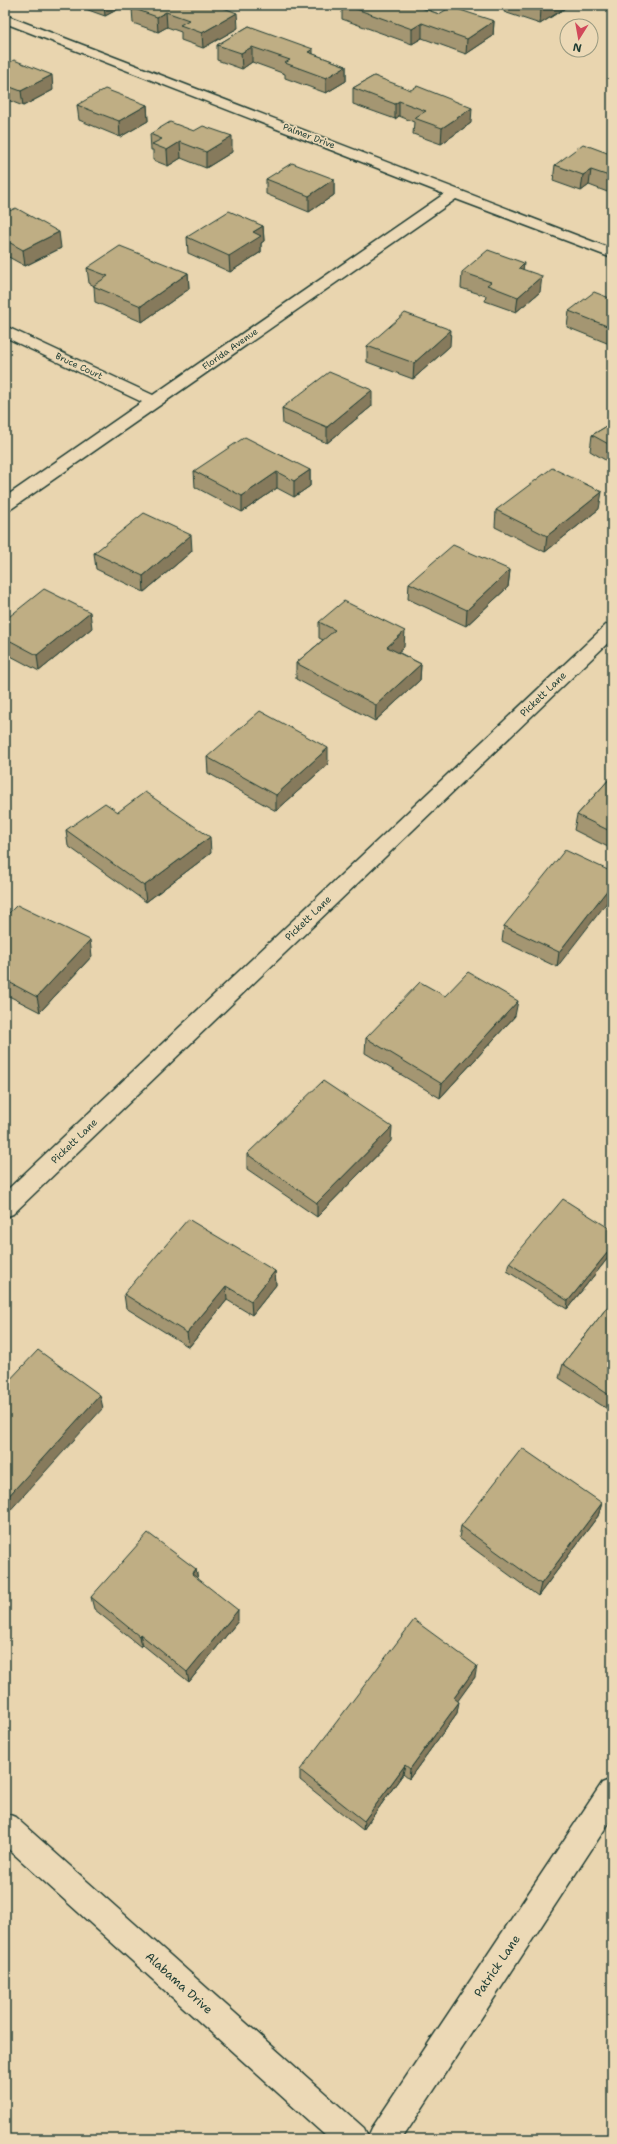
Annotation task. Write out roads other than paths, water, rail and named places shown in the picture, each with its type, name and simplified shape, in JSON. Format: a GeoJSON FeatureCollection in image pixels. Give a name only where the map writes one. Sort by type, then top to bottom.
{"type":"FeatureCollection","features":[{"type":"Feature","properties":{"kind":"street","name":"Palmer Drive"},"geometry":{"type":"LineString","coordinates":[[5,19],[612,254]]}},
{"type":"Feature","properties":{"kind":"street","name":"Florida Avenue"},"geometry":{"type":"LineString","coordinates":[[5,505],[455,193]]}},
{"type":"Feature","properties":{"kind":"street","name":"Bruce Court"},"geometry":{"type":"LineString","coordinates":[[5,331],[154,402]]}},
{"type":"Feature","properties":{"kind":"street","name":"Pickett Lane"},"geometry":{"type":"LineString","coordinates":[[5,1207],[612,629]]}},
{"type":"Feature","properties":{"kind":"street","name":"Patrick Lane"},"geometry":{"type":"LineString","coordinates":[[383,2139],[612,1793]]}},
{"type":"Feature","properties":{"kind":"street","name":"Alabama Drive"},"geometry":{"type":"LineString","coordinates":[[5,1827],[354,2139]]}}]}
